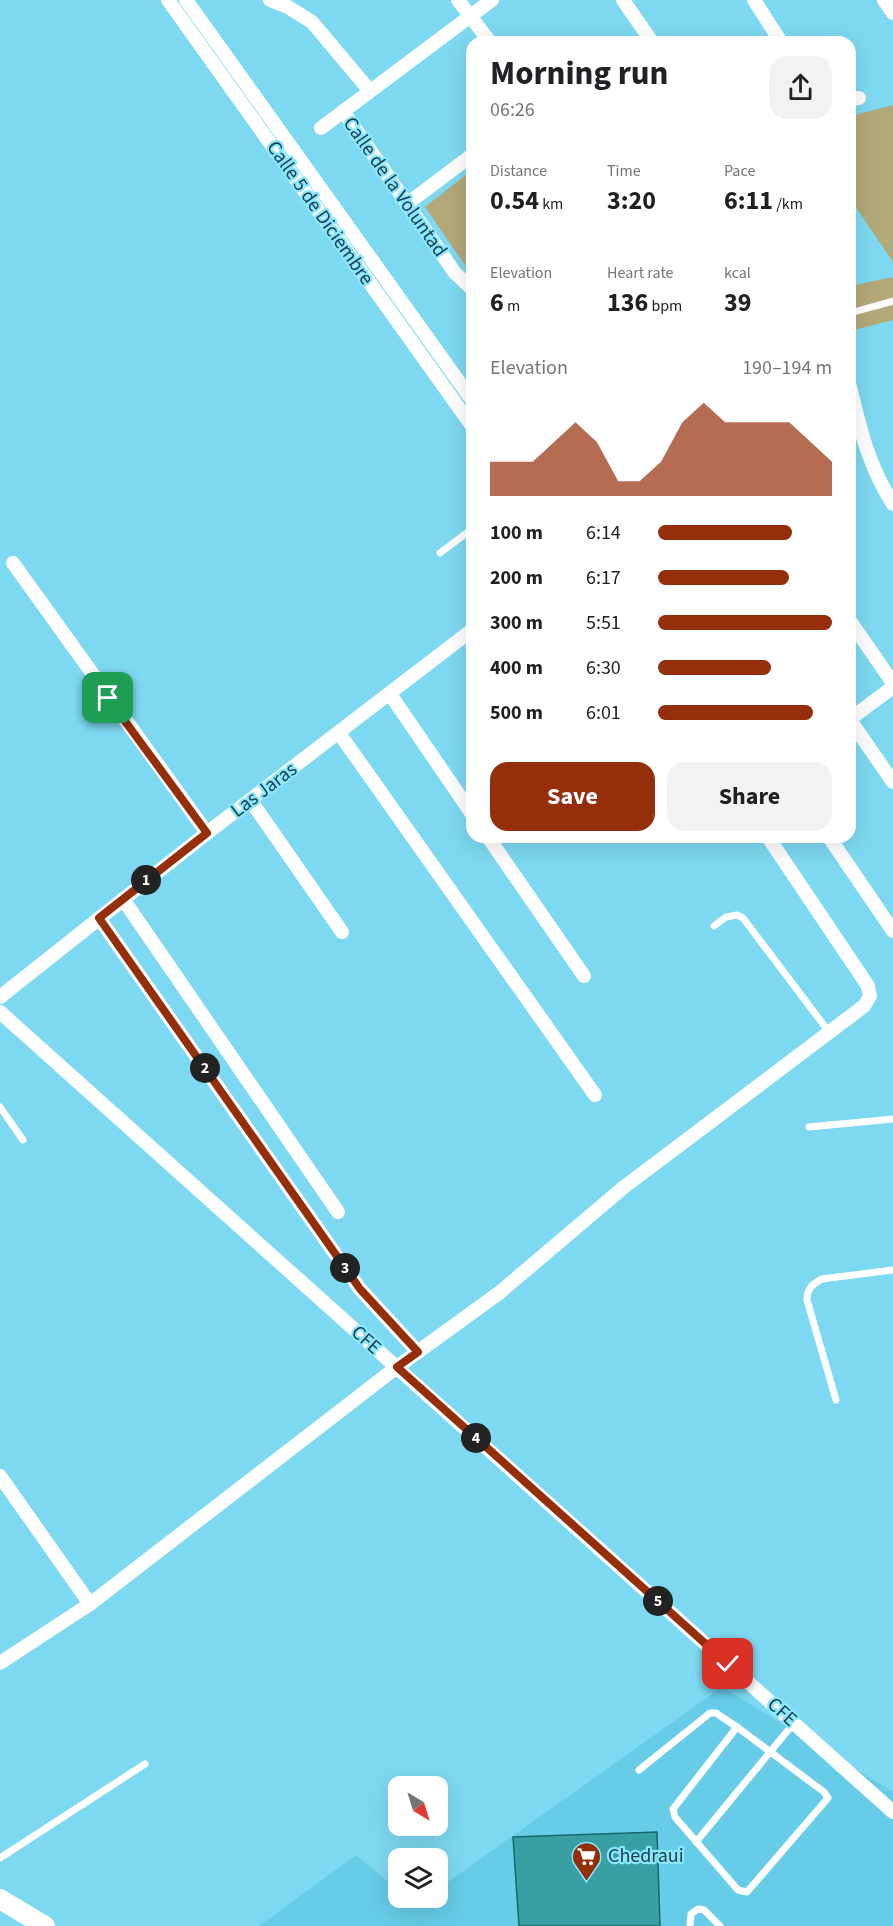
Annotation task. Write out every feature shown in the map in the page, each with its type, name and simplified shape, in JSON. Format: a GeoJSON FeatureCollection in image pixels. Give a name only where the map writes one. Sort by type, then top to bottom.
{"type":"FeatureCollection","features":[{"type":"Feature","properties":{"kind":"street","name":"Calle 5 de Diciembre"},"geometry":{"type":"LineString","coordinates":[[168,0],[466,418]]}},
{"type":"Feature","properties":{"kind":"street","name":"Calle 5 de Diciembre"},"geometry":{"type":"LineString","coordinates":[[186,0],[466,392]]}},
{"type":"Feature","properties":{"kind":"street"},"geometry":{"type":"LineString","coordinates":[[270,0],[293,4],[316,26],[369,91]]}},
{"type":"Feature","properties":{"kind":"street"},"geometry":{"type":"LineString","coordinates":[[458,0],[486,36]]}},
{"type":"Feature","properties":{"kind":"street"},"geometry":{"type":"LineString","coordinates":[[321,128],[492,0]]}},
{"type":"Feature","properties":{"kind":"street"},"geometry":{"type":"LineString","coordinates":[[623,0],[648,36]]}},
{"type":"Feature","properties":{"kind":"street"},"geometry":{"type":"LineString","coordinates":[[754,0],[777,36]]}},
{"type":"Feature","properties":{"kind":"street"},"geometry":{"type":"LineString","coordinates":[[884,0],[893,13]]}},
{"type":"Feature","properties":{"kind":"street","name":"Calle de la Voluntad"},"geometry":{"type":"LineString","coordinates":[[342,111],[455,273],[466,283]]}},
{"type":"Feature","properties":{"kind":"street"},"geometry":{"type":"LineString","coordinates":[[407,204],[466,160]]}},
{"type":"Feature","properties":{"kind":"street"},"geometry":{"type":"LineString","coordinates":[[856,413],[872,467],[893,504]]}},
{"type":"Feature","properties":{"kind":"street"},"geometry":{"type":"LineString","coordinates":[[13,563],[207,833]]}},
{"type":"Feature","properties":{"kind":"street"},"geometry":{"type":"LineString","coordinates":[[856,630],[893,685],[856,714]]}},
{"type":"Feature","properties":{"kind":"street","name":"Las Jaras"},"geometry":{"type":"LineString","coordinates":[[0,997],[207,833],[466,635]]}},
{"type":"Feature","properties":{"kind":"street"},"geometry":{"type":"LineString","coordinates":[[390,694],[466,805]]}},
{"type":"Feature","properties":{"kind":"street"},"geometry":{"type":"LineString","coordinates":[[856,728],[893,782]]}},
{"type":"Feature","properties":{"kind":"street"},"geometry":{"type":"LineString","coordinates":[[339,733],[595,1095]]}},
{"type":"Feature","properties":{"kind":"street"},"geometry":{"type":"LineString","coordinates":[[251,801],[342,932]]}},
{"type":"Feature","properties":{"kind":"street"},"geometry":{"type":"LineString","coordinates":[[492,843],[584,976]]}},
{"type":"Feature","properties":{"kind":"street"},"geometry":{"type":"LineString","coordinates":[[0,1663],[90,1604],[537,1262],[624,1187],[869,1000],[868,986],[772,843]]}},
{"type":"Feature","properties":{"kind":"street"},"geometry":{"type":"LineString","coordinates":[[833,843],[893,931]]}},
{"type":"Feature","properties":{"kind":"street"},"geometry":{"type":"LineString","coordinates":[[123,899],[338,1212]]}},
{"type":"Feature","properties":{"kind":"street"},"geometry":{"type":"LineString","coordinates":[[99,918],[360,1289],[418,1352]]}},
{"type":"Feature","properties":{"kind":"street","name":"CFE"},"geometry":{"type":"LineString","coordinates":[[0,1012],[893,1812]]}},
{"type":"Feature","properties":{"kind":"street"},"geometry":{"type":"LineString","coordinates":[[0,1476],[90,1604]]}},
{"type":"Feature","properties":{"kind":"street"},"geometry":{"type":"LineString","coordinates":[[0,1899],[30,1921],[45,1926]]}},
{"type":"Feature","properties":{"kind":"lane"},"geometry":{"type":"LineString","coordinates":[[856,312],[893,301]]}},
{"type":"Feature","properties":{"kind":"lane"},"geometry":{"type":"LineString","coordinates":[[440,553],[466,534]]}},
{"type":"Feature","properties":{"kind":"lane"},"geometry":{"type":"LineString","coordinates":[[714,926],[732,916],[743,918],[829,1032]]}},
{"type":"Feature","properties":{"kind":"lane"},"geometry":{"type":"LineString","coordinates":[[0,1107],[23,1140]]}},
{"type":"Feature","properties":{"kind":"lane"},"geometry":{"type":"LineString","coordinates":[[809,1127],[893,1119]]}},
{"type":"Feature","properties":{"kind":"lane"},"geometry":{"type":"LineString","coordinates":[[836,1400],[807,1300],[807,1292],[813,1284],[822,1279],[893,1270]]}},
{"type":"Feature","properties":{"kind":"lane"},"geometry":{"type":"LineString","coordinates":[[639,1770],[706,1715],[714,1712],[737,1727],[824,1792],[828,1798],[826,1801],[747,1892],[738,1890],[675,1817],[673,1809],[737,1727]]}},
{"type":"Feature","properties":{"kind":"lane"},"geometry":{"type":"LineString","coordinates":[[696,1842],[794,1723]]}},
{"type":"Feature","properties":{"kind":"lane"},"geometry":{"type":"LineString","coordinates":[[0,1858],[145,1764]]}},
{"type":"Feature","properties":{"kind":"lane"},"geometry":{"type":"LineString","coordinates":[[690,1926],[691,1914],[698,1909],[704,1910],[720,1926]]}},
{"type":"Feature","properties":{"kind":"shaded area"},"geometry":{"type":"Polygon","coordinates":[[[893,105],[893,262],[856,207],[856,115],[893,105]]]}},
{"type":"Feature","properties":{"kind":"shaded area"},"geometry":{"type":"Polygon","coordinates":[[[466,175],[466,267],[425,207],[466,175]]]}},
{"type":"Feature","properties":{"kind":"shaded area"},"geometry":{"type":"Polygon","coordinates":[[[893,277],[893,320],[856,329],[856,285],[893,277]]]}},
{"type":"Feature","properties":{"kind":"shaded area"},"geometry":{"type":"Polygon","coordinates":[[[722,1687],[893,1792],[893,1926],[259,1926],[356,1855],[388,1882],[388,1908],[448,1908],[448,1882],[722,1687]]]}},
{"type":"Feature","properties":{"kind":"building","name":"Chedraui"},"geometry":{"type":"Polygon","coordinates":[[[657,1832],[660,1926],[519,1926],[513,1837],[657,1832]]]}},
{"type":"Feature","properties":{"kind":"place","name":"Chedraui"},"geometry":{"type":"Point","coordinates":[587,1882]}},
{"type":"Feature","properties":{"kind":"route"},"geometry":{"type":"LineString","coordinates":[[108,698],[207,833],[99,918],[360,1289],[418,1352],[397,1367],[728,1664]]}}]}
